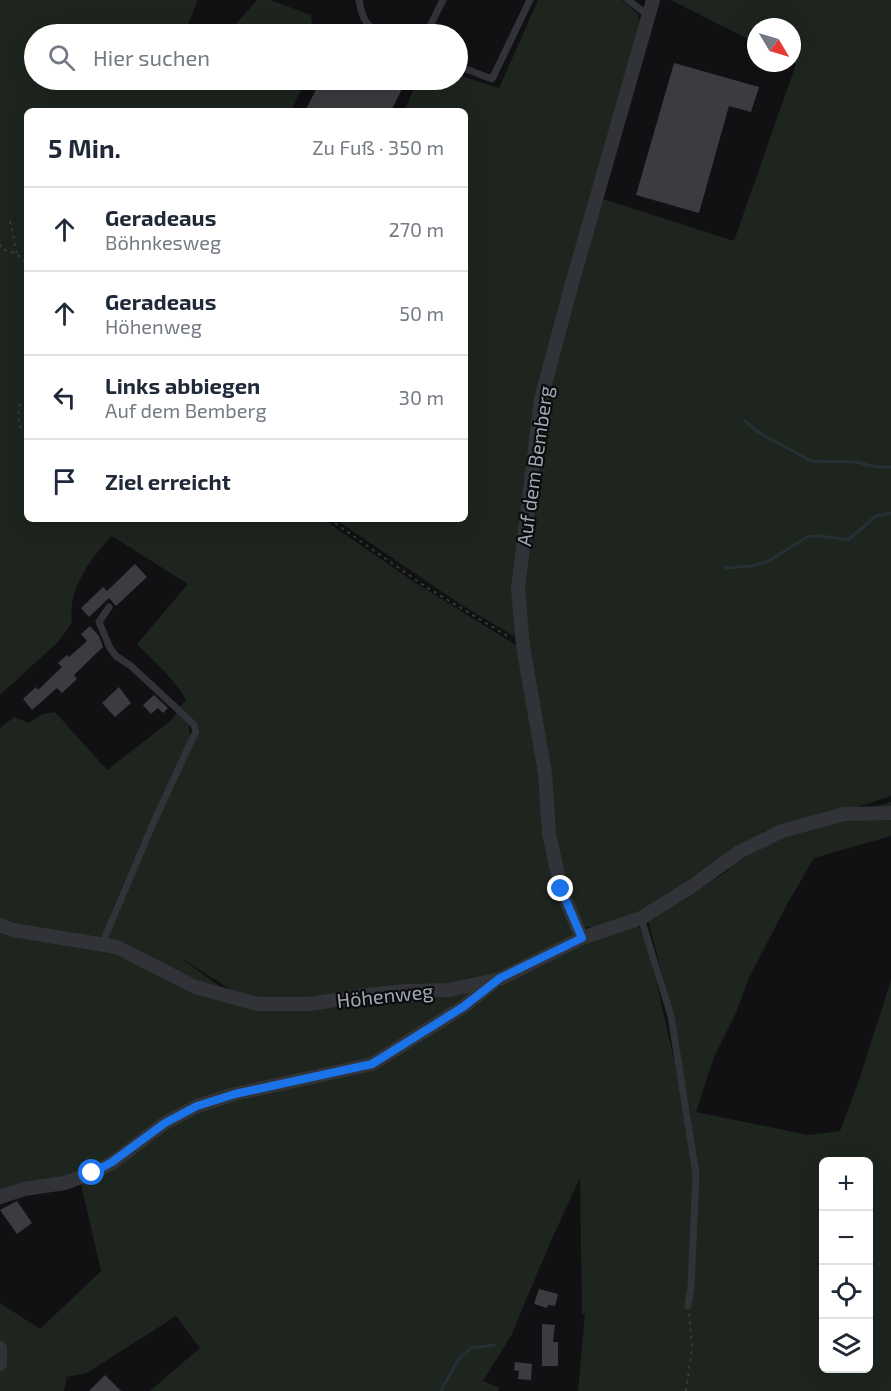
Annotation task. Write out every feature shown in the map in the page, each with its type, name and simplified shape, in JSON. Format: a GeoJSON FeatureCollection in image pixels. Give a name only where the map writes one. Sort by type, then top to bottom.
{"type":"FeatureCollection","features":[{"type":"Feature","properties":{"kind":"street","name":"Auf dem Bemberg"},"geometry":{"type":"LineString","coordinates":[[582,938],[561,889],[549,833],[545,772],[524,646],[518,589],[541,399],[653,0]]}},
{"type":"Feature","properties":{"kind":"street","name":"Höhenweg"},"geometry":{"type":"LineString","coordinates":[[0,925],[13,930],[117,948],[195,987],[258,1004],[309,1004],[369,995],[449,990],[500,978],[582,938],[640,918],[694,885],[739,852],[782,831],[844,814],[891,813]]}},
{"type":"Feature","properties":{"kind":"street"},"geometry":{"type":"LineString","coordinates":[[0,1197],[24,1189],[65,1183],[92,1173],[112,1162],[165,1123],[197,1106],[235,1094],[372,1064],[463,1007],[500,978]]}},
{"type":"Feature","properties":{"kind":"street"},"geometry":{"type":"LineString","coordinates":[[0,1348],[0,1364]]}},
{"type":"Feature","properties":{"kind":"lane"},"geometry":{"type":"LineString","coordinates":[[359,0],[363,18],[368,24]]}},
{"type":"Feature","properties":{"kind":"lane"},"geometry":{"type":"LineString","coordinates":[[431,24],[443,0]]}},
{"type":"Feature","properties":{"kind":"lane"},"geometry":{"type":"LineString","coordinates":[[468,70],[492,79],[530,0]]}},
{"type":"Feature","properties":{"kind":"lane"},"geometry":{"type":"LineString","coordinates":[[628,0],[649,16]]}},
{"type":"Feature","properties":{"kind":"lane"},"geometry":{"type":"LineString","coordinates":[[102,944],[154,820],[196,730],[186,716],[131,666],[116,656],[110,648],[99,622],[109,607]]}},
{"type":"Feature","properties":{"kind":"lane"},"geometry":{"type":"LineString","coordinates":[[640,918],[670,1016],[696,1174],[691,1287],[688,1306]]}},
{"type":"Feature","properties":{"kind":"path"},"geometry":{"type":"LineString","coordinates":[[10,221],[18,254],[24,261]]}},
{"type":"Feature","properties":{"kind":"path"},"geometry":{"type":"LineString","coordinates":[[0,244],[2,249],[18,254]]}},
{"type":"Feature","properties":{"kind":"path"},"geometry":{"type":"LineString","coordinates":[[24,402],[19,406],[17,419],[24,432]]}},
{"type":"Feature","properties":{"kind":"path"},"geometry":{"type":"LineString","coordinates":[[333,522],[426,587],[524,646]]}},
{"type":"Feature","properties":{"kind":"path"},"geometry":{"type":"LineString","coordinates":[[686,1391],[692,1348],[688,1306]]}},
{"type":"Feature","properties":{"kind":"shaded area"},"geometry":{"type":"Polygon","coordinates":[[[0,0],[198,0],[188,24],[24,24],[24,90],[301,90],[292,108],[24,108],[24,522],[327,522],[414,582],[519,647],[574,929],[572,936],[499,974],[479,980],[310,1000],[241,996],[178,956],[248,1007],[474,990],[571,949],[638,926],[643,933],[656,980],[694,1147],[690,1111],[667,993],[648,920],[690,896],[726,872],[738,859],[772,839],[891,802],[891,836],[814,858],[748,980],[736,1013],[714,1057],[696,1112],[808,1135],[840,1131],[891,980],[891,1391],[578,1391],[585,1314],[582,1314],[580,1178],[511,1336],[483,1381],[499,1388],[498,1391],[150,1391],[200,1348],[176,1316],[87,1373],[67,1377],[64,1391],[0,1391],[0,1303],[40,1329],[101,1271],[80,1180],[91,1173],[0,1195],[0,728],[14,717],[29,723],[43,714],[55,712],[107,770],[169,722],[177,713],[189,725],[190,736],[111,913],[116,916],[200,729],[179,708],[186,700],[180,690],[137,644],[188,584],[112,536],[82,575],[73,597],[72,622],[59,641],[0,695],[0,0]]]}},
{"type":"Feature","properties":{"kind":"shaded area"},"geometry":{"type":"Polygon","coordinates":[[[257,0],[270,0],[311,15],[312,24],[236,24],[257,0]]]}},
{"type":"Feature","properties":{"kind":"shaded area"},"geometry":{"type":"Polygon","coordinates":[[[538,0],[622,0],[638,14],[640,28],[546,405],[600,198],[734,241],[793,72],[801,72],[801,18],[747,18],[747,38],[671,0],[891,0],[891,796],[768,830],[734,849],[654,904],[598,927],[585,927],[565,885],[522,641],[460,604],[339,522],[468,522],[468,108],[405,108],[413,90],[468,90],[468,78],[499,88],[538,0]]]}},
{"type":"Feature","properties":{"kind":"building"},"geometry":{"type":"Polygon","coordinates":[[[674,63],[759,87],[751,112],[729,106],[699,213],[636,195],[674,63]]]}},
{"type":"Feature","properties":{"kind":"building"},"geometry":{"type":"Polygon","coordinates":[[[316,90],[402,90],[392,108],[307,108],[316,90]]]}},
{"type":"Feature","properties":{"kind":"building"},"geometry":{"type":"Polygon","coordinates":[[[135,564],[147,577],[116,606],[109,598],[89,617],[81,608],[103,587],[107,591],[135,564]]]}},
{"type":"Feature","properties":{"kind":"building"},"geometry":{"type":"Polygon","coordinates":[[[90,626],[99,636],[103,647],[74,675],[77,679],[62,693],[57,688],[32,710],[23,699],[36,687],[38,690],[62,667],[58,663],[67,655],[69,657],[87,641],[81,634],[90,626]]]}},
{"type":"Feature","properties":{"kind":"building"},"geometry":{"type":"Polygon","coordinates":[[[119,687],[131,703],[115,717],[102,703],[119,687]]]}},
{"type":"Feature","properties":{"kind":"building"},"geometry":{"type":"Polygon","coordinates":[[[154,695],[168,708],[163,713],[158,708],[151,714],[143,705],[154,695]]]}},
{"type":"Feature","properties":{"kind":"building"},"geometry":{"type":"Polygon","coordinates":[[[17,1201],[32,1223],[17,1234],[0,1210],[17,1201]]]}},
{"type":"Feature","properties":{"kind":"building"},"geometry":{"type":"Polygon","coordinates":[[[539,1289],[558,1294],[555,1306],[548,1305],[547,1308],[534,1304],[539,1289]]]}},
{"type":"Feature","properties":{"kind":"building"},"geometry":{"type":"Polygon","coordinates":[[[542,1324],[555,1325],[553,1342],[558,1342],[558,1366],[542,1366],[542,1324]]]}},
{"type":"Feature","properties":{"kind":"building"},"geometry":{"type":"Polygon","coordinates":[[[515,1362],[532,1364],[531,1380],[518,1379],[519,1371],[514,1370],[515,1362]]]}},
{"type":"Feature","properties":{"kind":"building"},"geometry":{"type":"Polygon","coordinates":[[[105,1375],[121,1391],[89,1391],[105,1375]]]}},
{"type":"Feature","properties":{"kind":"waterway"},"geometry":{"type":"LineString","coordinates":[[745,421],[758,432],[811,461],[856,462],[876,467],[891,467]]}},
{"type":"Feature","properties":{"kind":"waterway"},"geometry":{"type":"LineString","coordinates":[[725,568],[751,566],[769,561],[807,537],[821,536],[848,540],[876,516],[891,513]]}},
{"type":"Feature","properties":{"kind":"waterway"},"geometry":{"type":"LineString","coordinates":[[441,1391],[457,1361],[471,1348],[494,1345]]}},
{"type":"Feature","properties":{"kind":"route"},"geometry":{"type":"LineString","coordinates":[[92,1173],[112,1162],[165,1123],[197,1106],[235,1094],[372,1064],[463,1007],[500,978],[582,938],[561,889]]}}]}
